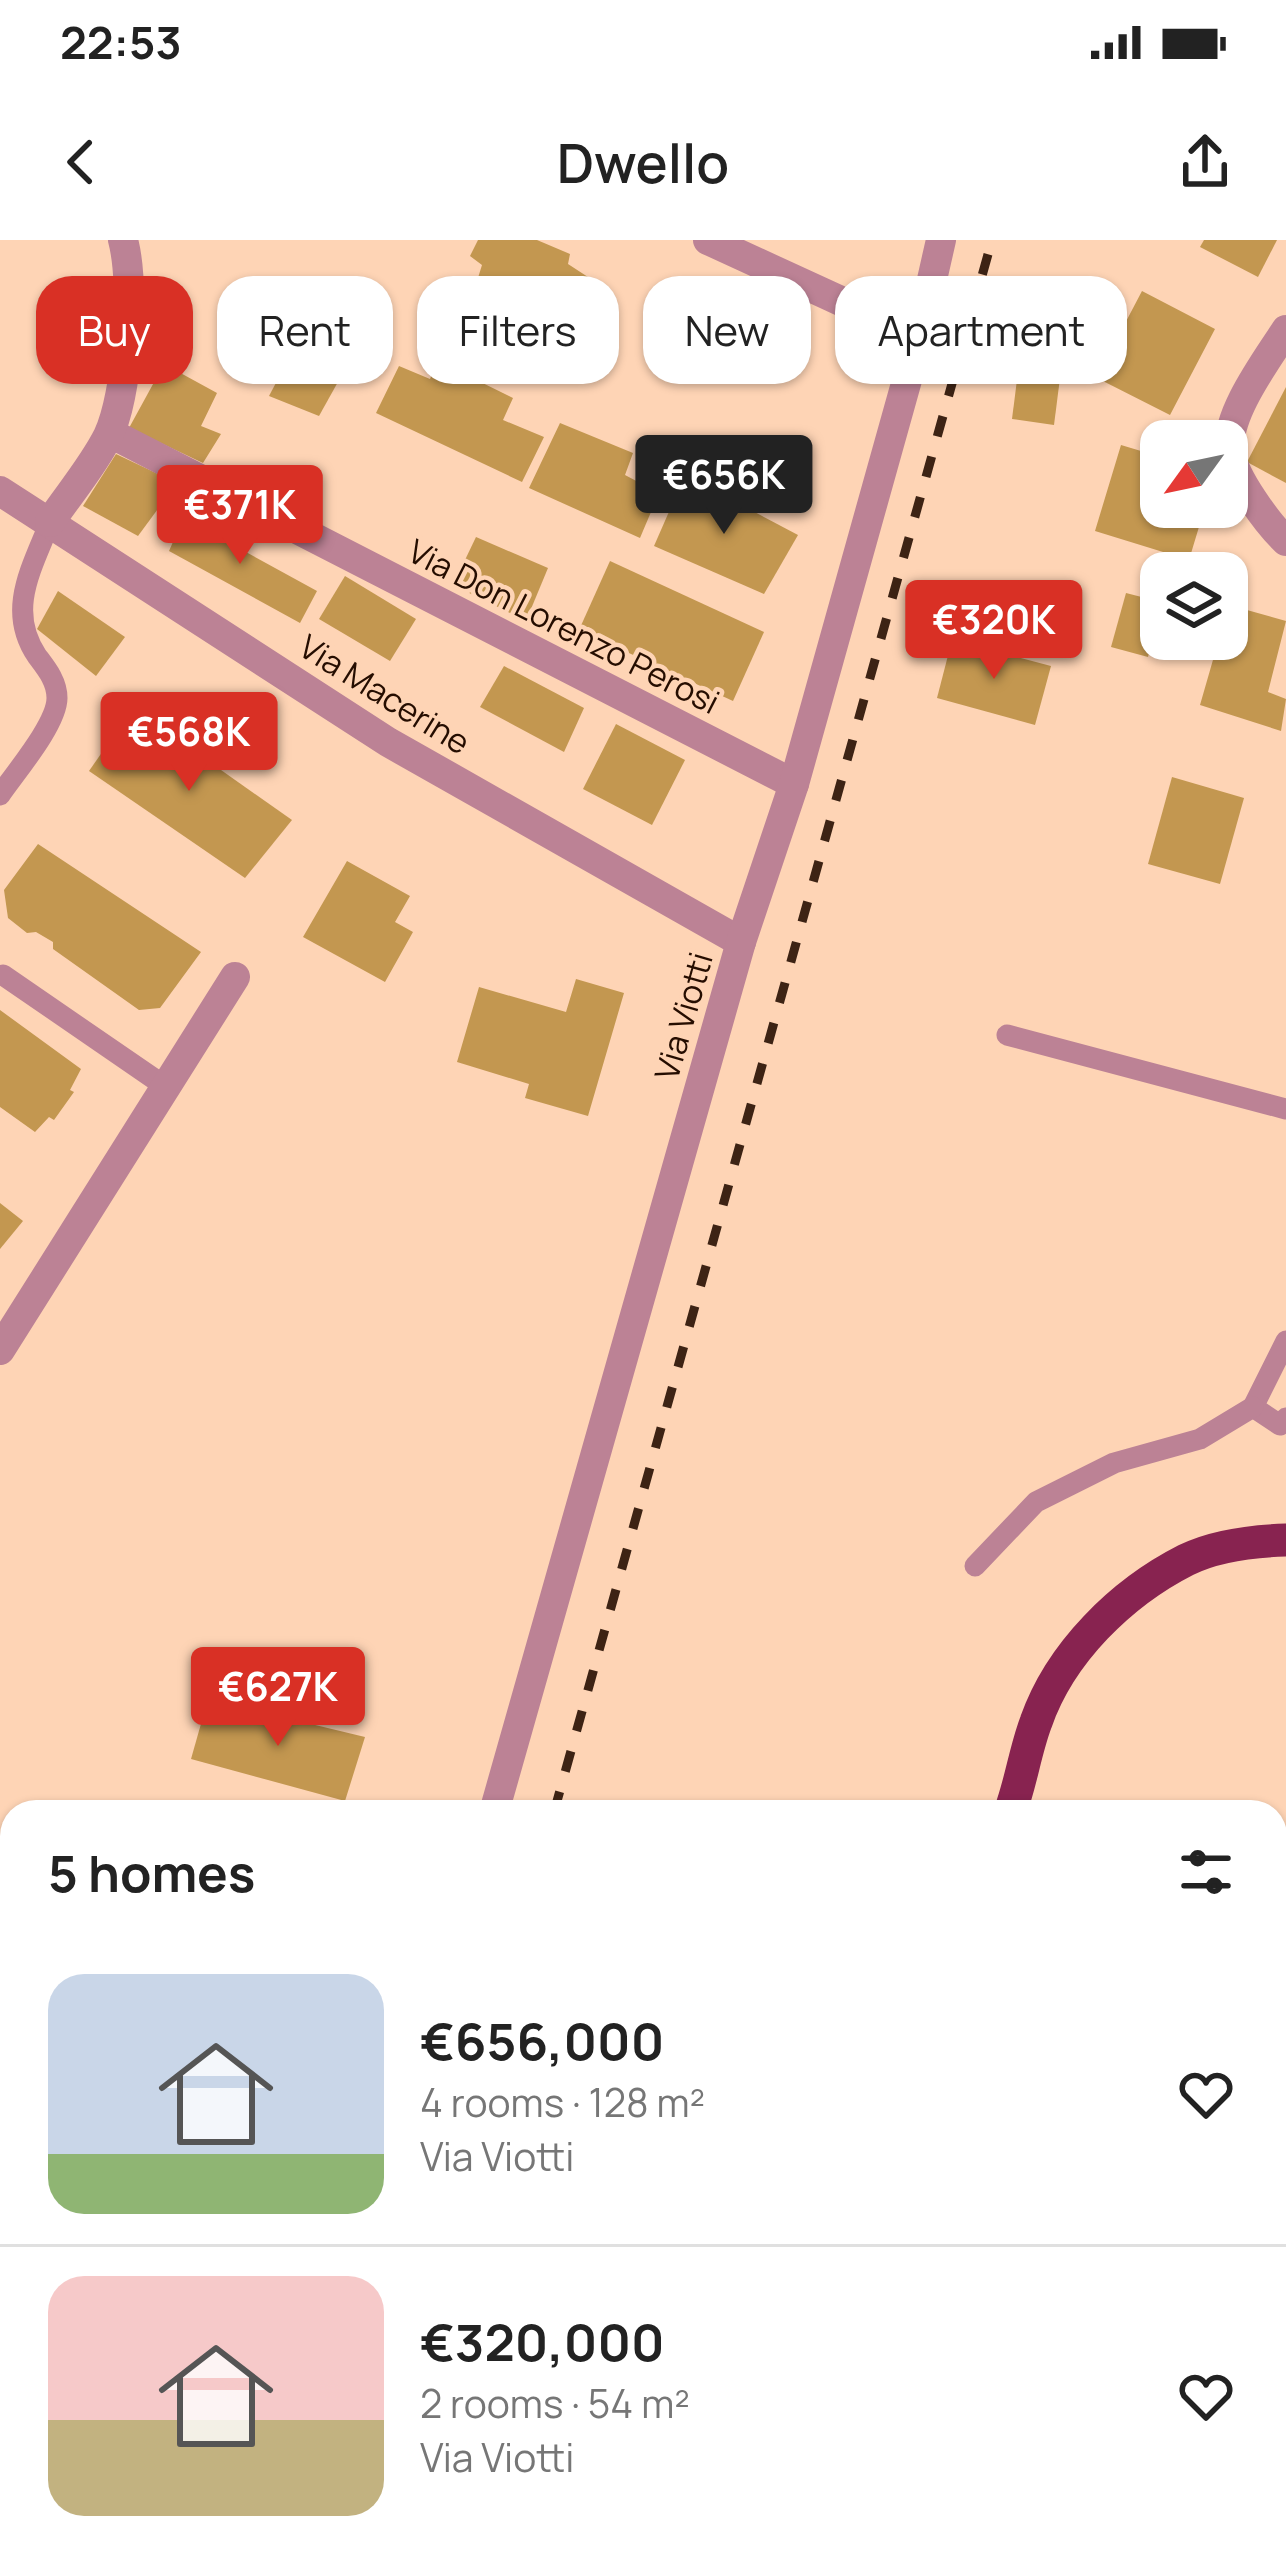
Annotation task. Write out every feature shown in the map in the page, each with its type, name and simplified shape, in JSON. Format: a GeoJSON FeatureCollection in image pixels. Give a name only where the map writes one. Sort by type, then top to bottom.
{"type":"FeatureCollection","features":[{"type":"Feature","properties":{"kind":"highway"},"geometry":{"type":"LineString","coordinates":[[1015,1800],[1036,1719],[1066,1660],[1120,1605],[1188,1559],[1259,1541],[1286,1540]]}},
{"type":"Feature","properties":{"kind":"street"},"geometry":{"type":"LineString","coordinates":[[50,522],[110,434],[129,340],[128,260],[123,240]]}},
{"type":"Feature","properties":{"kind":"street"},"geometry":{"type":"LineString","coordinates":[[708,240],[835,298]]}},
{"type":"Feature","properties":{"kind":"street","name":"Via Viotti"},"geometry":{"type":"LineString","coordinates":[[933,276],[941,240]]}},
{"type":"Feature","properties":{"kind":"street"},"geometry":{"type":"LineString","coordinates":[[1286,330],[1242,398],[1230,451],[1250,494],[1286,541]]}},
{"type":"Feature","properties":{"kind":"street","name":"Via Viotti"},"geometry":{"type":"LineString","coordinates":[[497,1800],[741,942],[794,784],[906,384]]}},
{"type":"Feature","properties":{"kind":"street","name":"Via Don Lorenzo Perosi"},"geometry":{"type":"LineString","coordinates":[[110,434],[794,784]]}},
{"type":"Feature","properties":{"kind":"street","name":"Via Macerine"},"geometry":{"type":"LineString","coordinates":[[0,491],[388,742],[741,942]]}},
{"type":"Feature","properties":{"kind":"street"},"geometry":{"type":"LineString","coordinates":[[0,1350],[235,977]]}},
{"type":"Feature","properties":{"kind":"lane"},"geometry":{"type":"LineString","coordinates":[[0,795],[48,724],[58,699],[55,684],[21,622],[23,588],[50,522]]}},
{"type":"Feature","properties":{"kind":"lane"},"geometry":{"type":"LineString","coordinates":[[3,975],[166,1087]]}},
{"type":"Feature","properties":{"kind":"lane"},"geometry":{"type":"LineString","coordinates":[[1007,1035],[1286,1109]]}},
{"type":"Feature","properties":{"kind":"lane"},"geometry":{"type":"LineString","coordinates":[[975,1566],[1036,1502],[1114,1463],[1200,1438],[1252,1407],[1286,1341]]}},
{"type":"Feature","properties":{"kind":"lane"},"geometry":{"type":"LineString","coordinates":[[1252,1407],[1280,1425],[1286,1418]]}},
{"type":"Feature","properties":{"kind":"building"},"geometry":{"type":"Polygon","coordinates":[[[478,240],[537,240],[570,254],[568,264],[586,276],[479,276],[482,265],[470,256],[478,240]]]}},
{"type":"Feature","properties":{"kind":"building"},"geometry":{"type":"Polygon","coordinates":[[[1204,240],[1277,240],[1258,277],[1200,247],[1204,240]]]}},
{"type":"Feature","properties":{"kind":"building"},"geometry":{"type":"Polygon","coordinates":[[[1142,291],[1215,329],[1170,415],[1109,384],[1127,384],[1127,320],[1142,291]]]}},
{"type":"Feature","properties":{"kind":"building"},"geometry":{"type":"Polygon","coordinates":[[[399,366],[417,374],[417,384],[485,384],[513,398],[503,420],[544,437],[522,482],[376,413],[399,366]]]}},
{"type":"Feature","properties":{"kind":"building"},"geometry":{"type":"Polygon","coordinates":[[[193,380],[217,393],[201,426],[221,434],[203,463],[129,428],[153,384],[193,384],[193,380]]]}},
{"type":"Feature","properties":{"kind":"building"},"geometry":{"type":"Polygon","coordinates":[[[275,384],[337,384],[319,416],[269,396],[275,384]]]}},
{"type":"Feature","properties":{"kind":"building"},"geometry":{"type":"Polygon","coordinates":[[[1016,384],[1059,384],[1054,425],[1012,419],[1016,384]]]}},
{"type":"Feature","properties":{"kind":"building"},"geometry":{"type":"Polygon","coordinates":[[[1286,387],[1286,483],[1248,460],[1286,387]]]}},
{"type":"Feature","properties":{"kind":"building"},"geometry":{"type":"Polygon","coordinates":[[[560,423],[633,453],[625,475],[659,493],[640,538],[529,488],[560,423]]]}},
{"type":"Feature","properties":{"kind":"building"},"geometry":{"type":"Polygon","coordinates":[[[1121,445],[1140,451],[1140,528],[1199,528],[1191,552],[1163,552],[1095,531],[1121,445]]]}},
{"type":"Feature","properties":{"kind":"building"},"geometry":{"type":"Polygon","coordinates":[[[116,454],[177,483],[138,536],[83,506],[116,454]]]}},
{"type":"Feature","properties":{"kind":"building"},"geometry":{"type":"Polygon","coordinates":[[[685,475],[798,535],[764,594],[654,546],[685,475]]]}},
{"type":"Feature","properties":{"kind":"building"},"geometry":{"type":"Polygon","coordinates":[[[187,510],[238,538],[235,546],[317,591],[300,623],[169,551],[187,510]]]}},
{"type":"Feature","properties":{"kind":"building"},"geometry":{"type":"Polygon","coordinates":[[[476,537],[548,568],[526,621],[453,585],[476,537]]]}},
{"type":"Feature","properties":{"kind":"building"},"geometry":{"type":"Polygon","coordinates":[[[610,561],[764,632],[733,701],[579,630],[610,561]]]}},
{"type":"Feature","properties":{"kind":"building"},"geometry":{"type":"Polygon","coordinates":[[[345,576],[416,619],[390,661],[319,619],[345,576]]]}},
{"type":"Feature","properties":{"kind":"building"},"geometry":{"type":"Polygon","coordinates":[[[58,591],[125,637],[96,676],[37,629],[58,591]]]}},
{"type":"Feature","properties":{"kind":"building"},"geometry":{"type":"Polygon","coordinates":[[[1126,593],[1140,597],[1140,655],[1111,647],[1126,593]]]}},
{"type":"Feature","properties":{"kind":"building"},"geometry":{"type":"Polygon","coordinates":[[[1248,610],[1286,621],[1268,692],[1286,699],[1281,731],[1200,705],[1213,660],[1248,660],[1248,610]]]}},
{"type":"Feature","properties":{"kind":"building"},"geometry":{"type":"Polygon","coordinates":[[[952,640],[1051,666],[1035,725],[937,698],[952,640]]]}},
{"type":"Feature","properties":{"kind":"building"},"geometry":{"type":"Polygon","coordinates":[[[504,666],[584,708],[564,752],[480,707],[504,666]]]}},
{"type":"Feature","properties":{"kind":"building"},"geometry":{"type":"Polygon","coordinates":[[[133,708],[292,820],[245,878],[89,771],[133,708]]]}},
{"type":"Feature","properties":{"kind":"building"},"geometry":{"type":"Polygon","coordinates":[[[616,724],[685,760],[652,825],[583,789],[616,724]]]}},
{"type":"Feature","properties":{"kind":"building"},"geometry":{"type":"Polygon","coordinates":[[[1172,777],[1244,798],[1220,884],[1148,864],[1172,777]]]}},
{"type":"Feature","properties":{"kind":"building"},"geometry":{"type":"Polygon","coordinates":[[[38,844],[201,952],[160,1008],[139,1010],[53,949],[53,942],[36,932],[27,933],[8,918],[4,890],[38,844]]]}},
{"type":"Feature","properties":{"kind":"building"},"geometry":{"type":"Polygon","coordinates":[[[347,861],[410,896],[395,922],[413,932],[385,982],[303,937],[347,861]]]}},
{"type":"Feature","properties":{"kind":"building"},"geometry":{"type":"Polygon","coordinates":[[[576,979],[624,993],[588,1116],[525,1098],[529,1084],[457,1062],[479,987],[566,1012],[576,979]]]}},
{"type":"Feature","properties":{"kind":"building"},"geometry":{"type":"Polygon","coordinates":[[[0,1010],[81,1069],[70,1090],[74,1092],[54,1120],[49,1117],[35,1132],[0,1107],[0,1010]]]}},
{"type":"Feature","properties":{"kind":"building"},"geometry":{"type":"Polygon","coordinates":[[[0,1203],[23,1221],[0,1249],[0,1203]]]}},
{"type":"Feature","properties":{"kind":"building"},"geometry":{"type":"Polygon","coordinates":[[[208,1699],[365,1737],[345,1800],[191,1759],[208,1699]]]}},
{"type":"Feature","properties":{"kind":"railway"},"geometry":{"type":"LineString","coordinates":[[557,1800],[992,240]]}}]}
